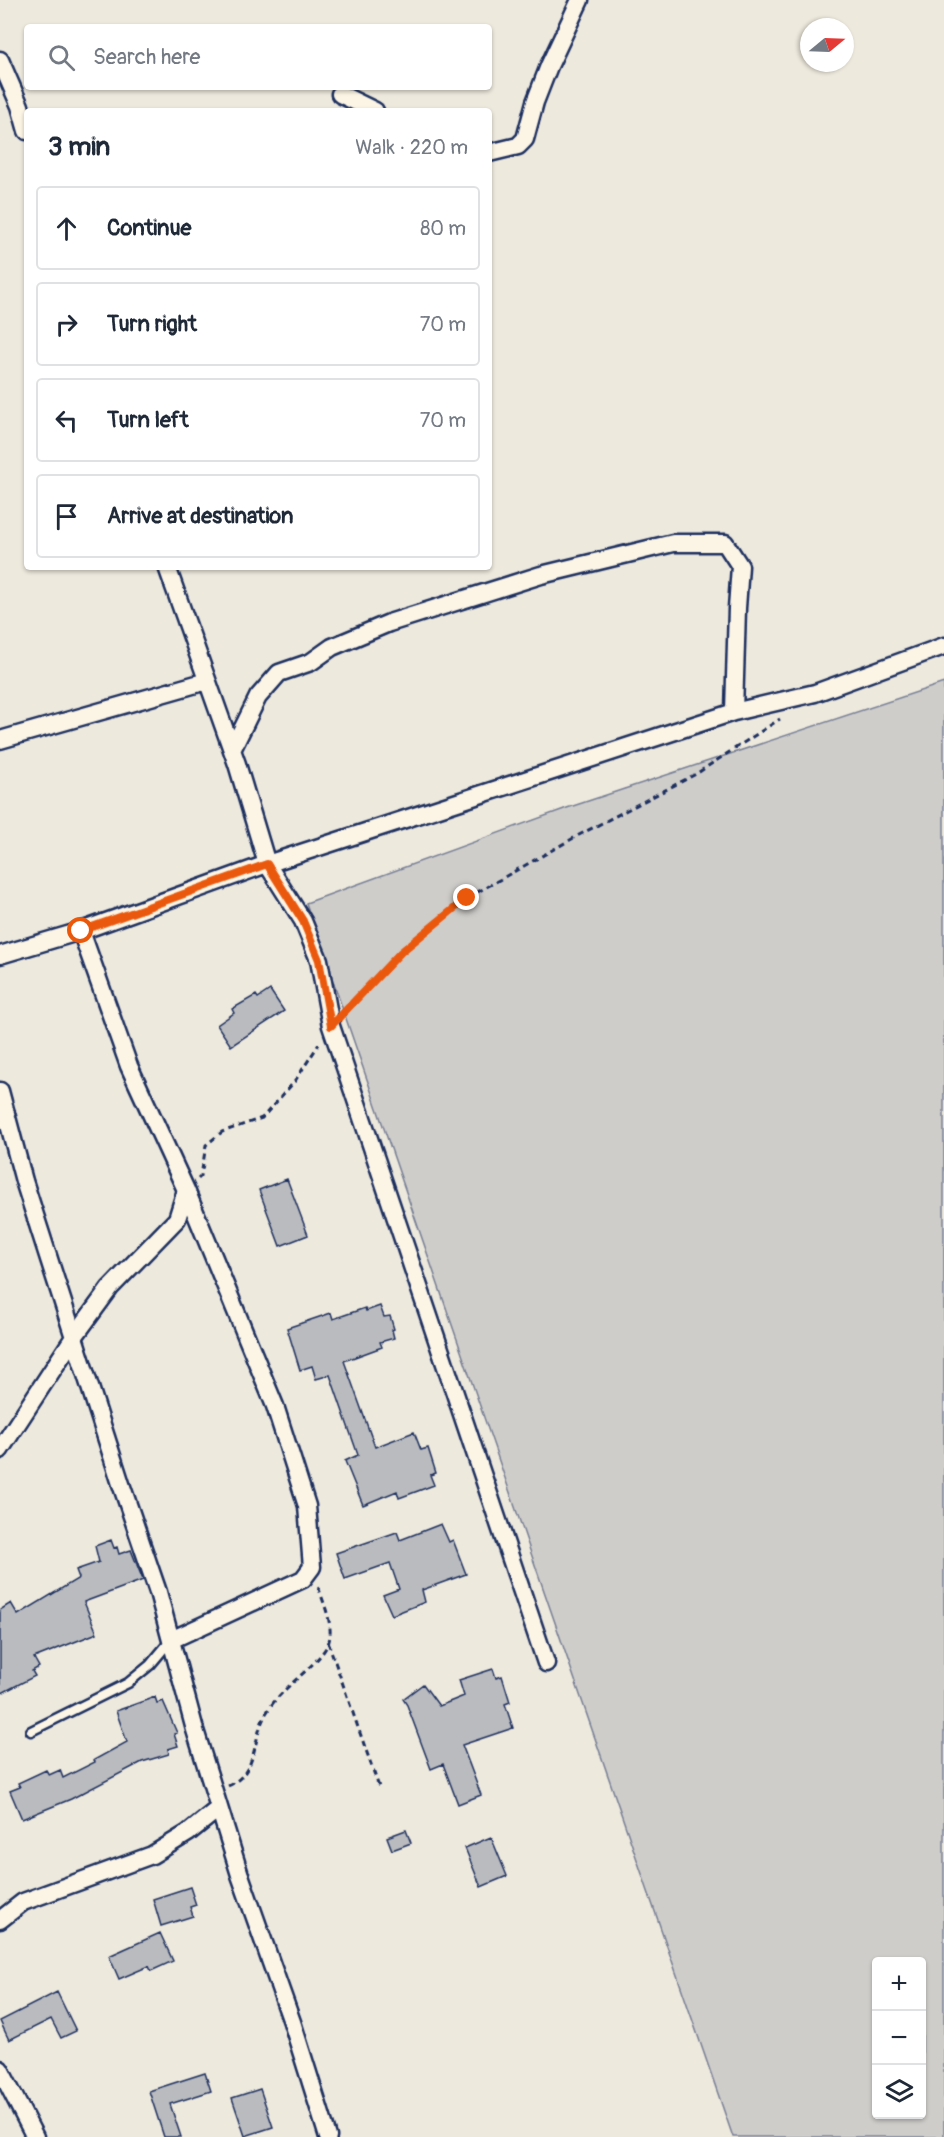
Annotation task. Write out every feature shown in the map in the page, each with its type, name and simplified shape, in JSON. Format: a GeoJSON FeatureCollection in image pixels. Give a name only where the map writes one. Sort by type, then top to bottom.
{"type":"FeatureCollection","features":[{"type":"Feature","properties":{"kind":"street"},"geometry":{"type":"LineString","coordinates":[[492,152],[518,146],[525,139],[535,102],[549,66],[580,0]]}},
{"type":"Feature","properties":{"kind":"street"},"geometry":{"type":"LineString","coordinates":[[0,60],[24,120]]}},
{"type":"Feature","properties":{"kind":"street"},"geometry":{"type":"LineString","coordinates":[[339,94],[369,108]]}},
{"type":"Feature","properties":{"kind":"street"},"geometry":{"type":"LineString","coordinates":[[232,750],[258,698],[279,673],[311,662],[332,647],[389,623],[541,575],[673,543],[725,543],[740,566],[734,712]]}},
{"type":"Feature","properties":{"kind":"street"},"geometry":{"type":"LineString","coordinates":[[168,570],[232,750],[267,864],[303,921],[319,960],[331,1026],[546,1663]]}},
{"type":"Feature","properties":{"kind":"street"},"geometry":{"type":"LineString","coordinates":[[0,955],[81,931],[267,864],[734,712],[815,693],[944,646]]}},
{"type":"Feature","properties":{"kind":"street"},"geometry":{"type":"LineString","coordinates":[[0,740],[207,681]]}},
{"type":"Feature","properties":{"kind":"street"},"geometry":{"type":"LineString","coordinates":[[81,931],[129,1066],[186,1190],[275,1406],[307,1506],[312,1567],[303,1579],[171,1640]]}},
{"type":"Feature","properties":{"kind":"street"},"geometry":{"type":"LineString","coordinates":[[0,1091],[24,1181],[158,1592],[219,1808],[292,2022],[328,2137]]}},
{"type":"Feature","properties":{"kind":"street"},"geometry":{"type":"LineString","coordinates":[[0,1450],[74,1337],[110,1288],[177,1219],[186,1190]]}},
{"type":"Feature","properties":{"kind":"street"},"geometry":{"type":"LineString","coordinates":[[0,1920],[23,1902],[152,1855],[188,1833],[219,1808]]}},
{"type":"Feature","properties":{"kind":"street"},"geometry":{"type":"LineString","coordinates":[[0,2069],[35,2137]]}},
{"type":"Feature","properties":{"kind":"lane"},"geometry":{"type":"LineString","coordinates":[[31,1731],[128,1683],[150,1665],[171,1640]]}},
{"type":"Feature","properties":{"kind":"path"},"geometry":{"type":"LineString","coordinates":[[186,1190],[201,1176],[206,1145],[222,1132],[262,1118],[295,1081],[331,1026],[401,952],[467,898],[579,835],[696,774],[787,713]]}},
{"type":"Feature","properties":{"kind":"path"},"geometry":{"type":"LineString","coordinates":[[312,1567],[329,1625],[328,1642],[379,1787]]}},
{"type":"Feature","properties":{"kind":"path"},"geometry":{"type":"LineString","coordinates":[[214,1790],[230,1785],[243,1777],[251,1763],[265,1714],[278,1694],[317,1659],[328,1642]]}},
{"type":"Feature","properties":{"kind":"shaded area"},"geometry":{"type":"Polygon","coordinates":[[[944,683],[944,2137],[733,2137],[306,903],[567,808],[944,683]]]}},
{"type":"Feature","properties":{"kind":"building"},"geometry":{"type":"Polygon","coordinates":[[[270,990],[284,1011],[231,1046],[217,1025],[234,1013],[232,1009],[270,990]]]}},
{"type":"Feature","properties":{"kind":"building"},"geometry":{"type":"Polygon","coordinates":[[[287,1179],[308,1235],[280,1246],[259,1190],[287,1179]]]}},
{"type":"Feature","properties":{"kind":"building"},"geometry":{"type":"Polygon","coordinates":[[[380,1306],[384,1317],[390,1316],[394,1338],[380,1342],[382,1347],[344,1361],[375,1447],[414,1432],[421,1450],[428,1448],[436,1473],[430,1475],[434,1485],[399,1498],[397,1491],[363,1505],[345,1461],[358,1455],[330,1375],[316,1379],[312,1366],[300,1370],[287,1328],[331,1313],[333,1319],[365,1308],[366,1311],[380,1306]]]}},
{"type":"Feature","properties":{"kind":"building"},"geometry":{"type":"Polygon","coordinates":[[[441,1524],[449,1542],[453,1540],[466,1574],[422,1590],[425,1602],[392,1615],[383,1595],[399,1589],[390,1563],[345,1579],[336,1553],[397,1532],[400,1540],[441,1524]]]}},
{"type":"Feature","properties":{"kind":"building"},"geometry":{"type":"Polygon","coordinates":[[[111,1540],[119,1554],[131,1550],[143,1580],[84,1602],[97,1633],[34,1658],[39,1667],[32,1671],[35,1676],[0,1694],[0,1610],[11,1603],[18,1615],[79,1578],[76,1570],[99,1562],[95,1546],[111,1540]]]}},
{"type":"Feature","properties":{"kind":"building"},"geometry":{"type":"Polygon","coordinates":[[[493,1669],[496,1678],[502,1676],[510,1702],[505,1704],[513,1728],[462,1745],[481,1795],[458,1804],[443,1764],[431,1769],[403,1699],[423,1684],[439,1706],[464,1696],[459,1680],[493,1669]]]}},
{"type":"Feature","properties":{"kind":"building"},"geometry":{"type":"Polygon","coordinates":[[[155,1697],[157,1703],[163,1701],[177,1733],[174,1734],[178,1746],[168,1749],[169,1754],[142,1762],[71,1799],[22,1819],[10,1791],[20,1787],[18,1783],[46,1770],[49,1775],[60,1770],[63,1778],[127,1742],[116,1711],[155,1697]]]}},
{"type":"Feature","properties":{"kind":"building"},"geometry":{"type":"Polygon","coordinates":[[[406,1830],[411,1843],[392,1850],[387,1837],[406,1830]]]}},
{"type":"Feature","properties":{"kind":"building"},"geometry":{"type":"Polygon","coordinates":[[[491,1837],[507,1876],[481,1887],[465,1848],[491,1837]]]}},
{"type":"Feature","properties":{"kind":"building"},"geometry":{"type":"Polygon","coordinates":[[[190,1887],[196,1905],[190,1907],[193,1916],[161,1926],[153,1899],[190,1887]]]}},
{"type":"Feature","properties":{"kind":"building"},"geometry":{"type":"Polygon","coordinates":[[[160,1933],[173,1961],[151,1971],[149,1966],[119,1979],[109,1956],[160,1933]]]}},
{"type":"Feature","properties":{"kind":"building"},"geometry":{"type":"Polygon","coordinates":[[[57,1992],[76,2031],[61,2038],[51,2019],[9,2040],[0,2021],[57,1992]]]}},
{"type":"Feature","properties":{"kind":"building"},"geometry":{"type":"Polygon","coordinates":[[[205,2073],[211,2091],[170,2104],[181,2137],[164,2137],[149,2091],[205,2073]]]}},
{"type":"Feature","properties":{"kind":"building"},"geometry":{"type":"Polygon","coordinates":[[[260,2089],[273,2127],[245,2136],[232,2098],[260,2089]]]}},
{"type":"Feature","properties":{"kind":"route"},"geometry":{"type":"LineString","coordinates":[[81,931],[267,864],[303,921],[319,960],[331,1026],[401,952],[467,898]]}}]}
